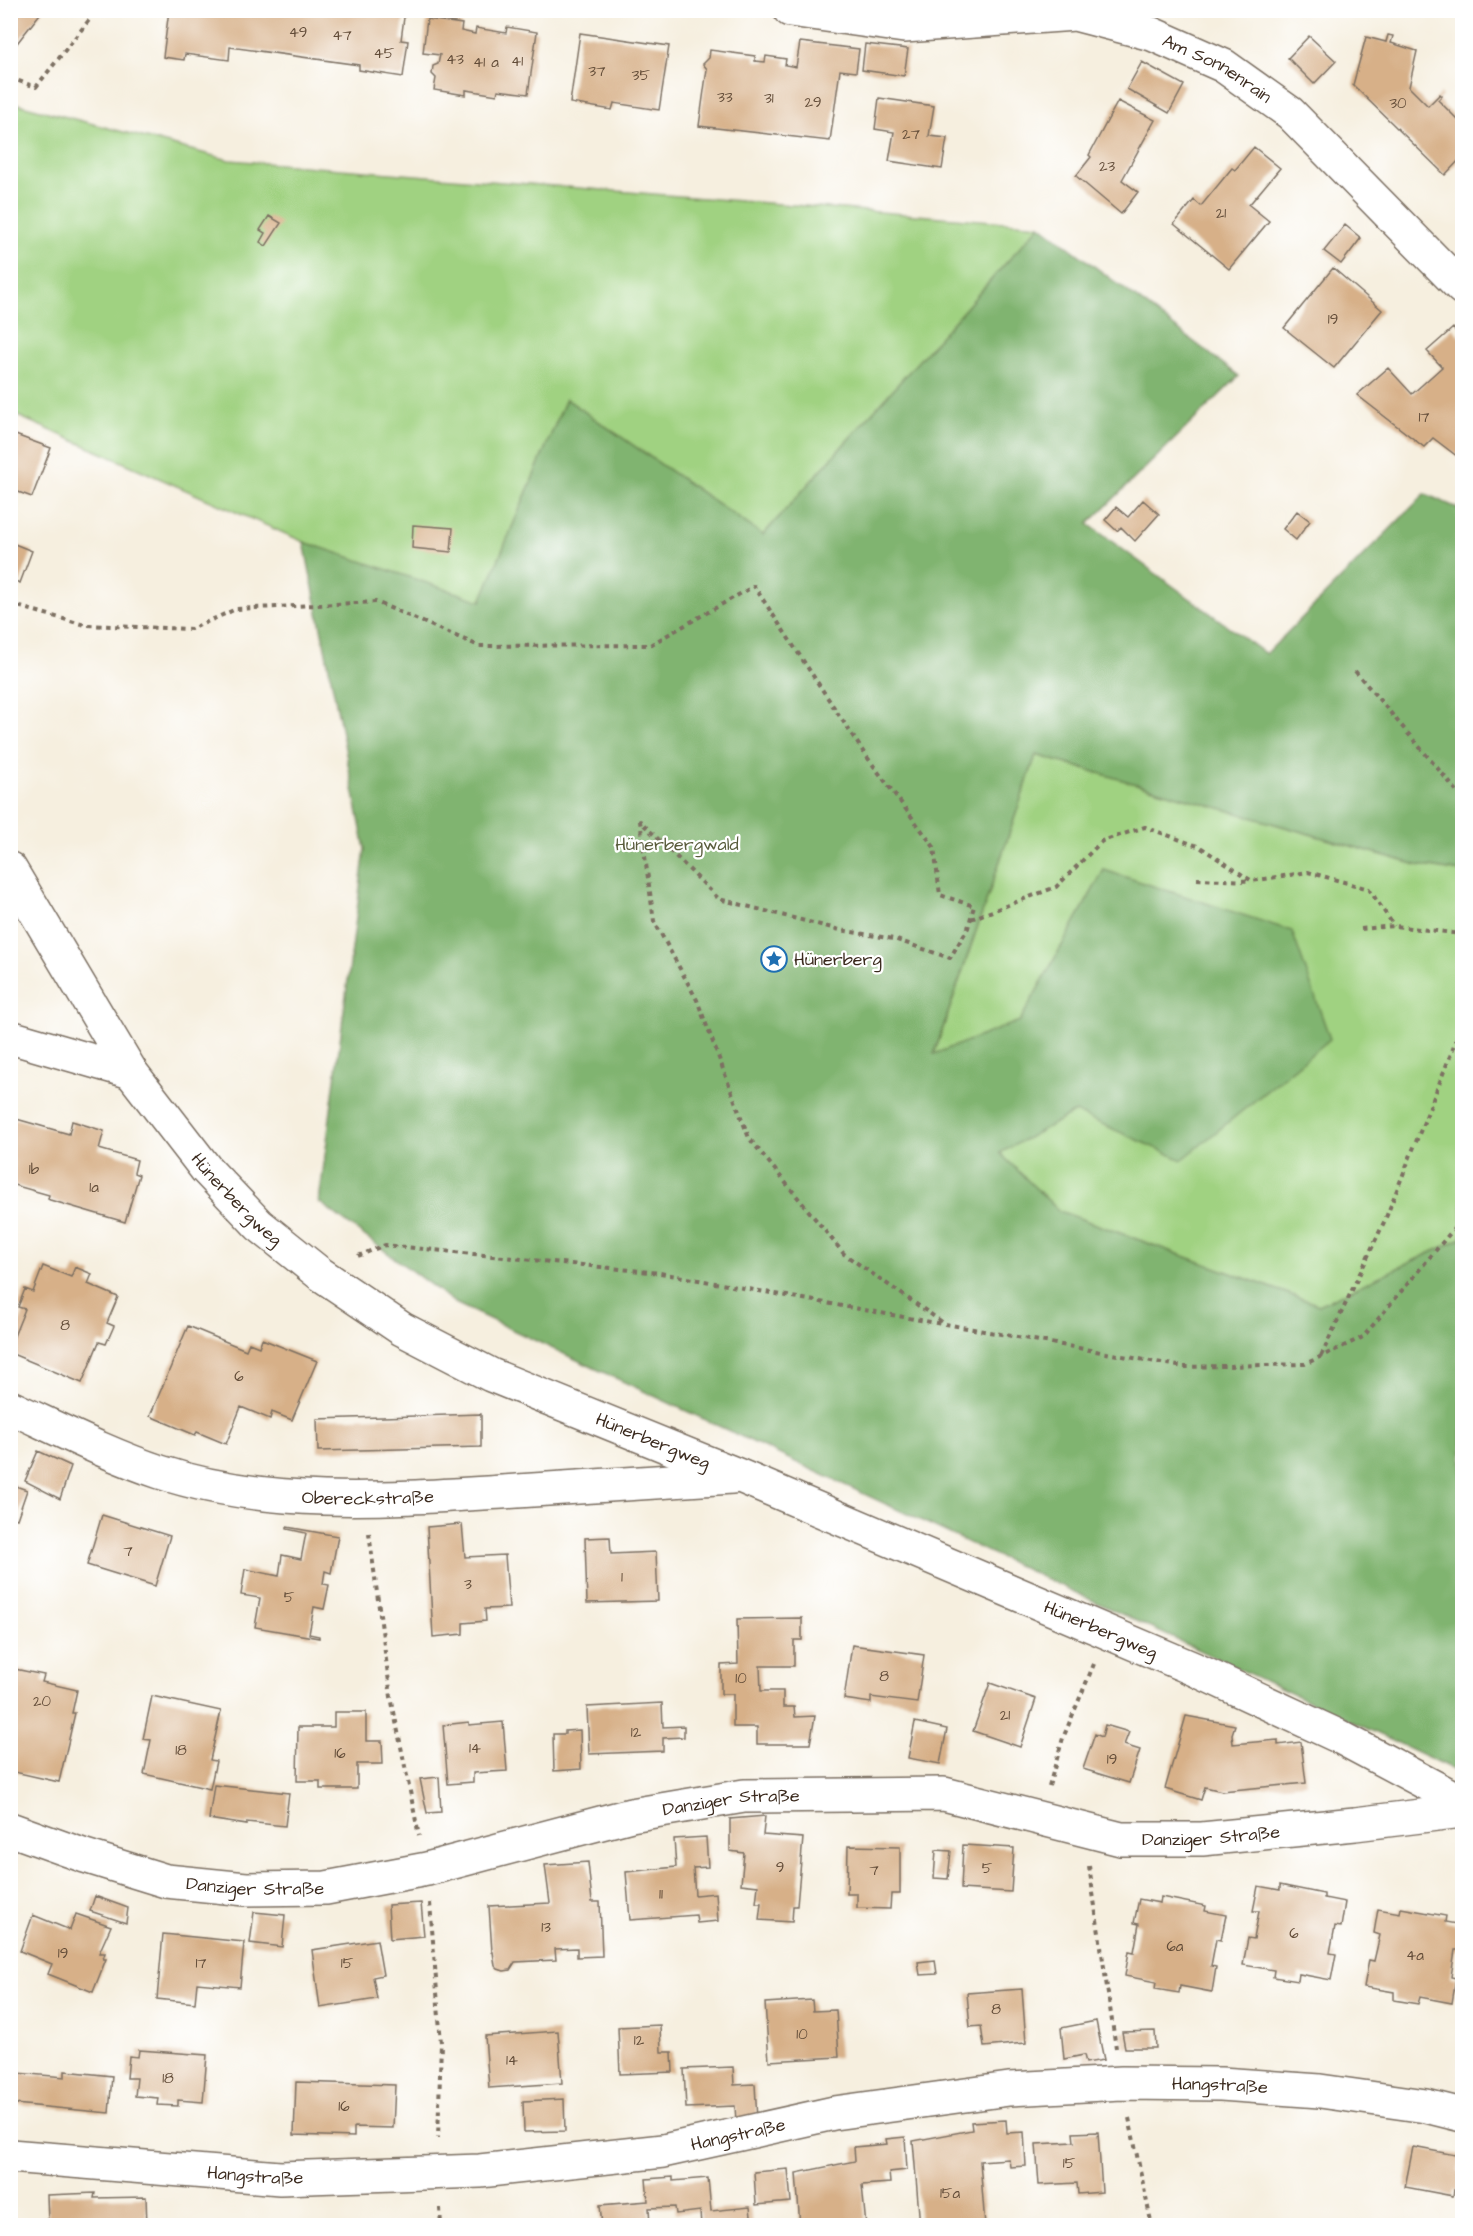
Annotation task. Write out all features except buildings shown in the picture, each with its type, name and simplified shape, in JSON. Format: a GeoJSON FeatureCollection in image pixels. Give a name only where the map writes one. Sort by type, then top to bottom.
{"type":"FeatureCollection","features":[{"type":"Feature","properties":{"kind":"street","name":"Am Sonnenrain"},"geometry":{"type":"LineString","coordinates":[[790,10],[904,26],[1075,14],[1152,34],[1224,66],[1290,113],[1462,288]]}},
{"type":"Feature","properties":{"kind":"street","name":"Hünerbergweg"},"geometry":{"type":"LineString","coordinates":[[10,869],[131,1072],[206,1169],[259,1225],[319,1273],[402,1329],[491,1375],[740,1476],[1108,1631],[1338,1736],[1462,1803]]}},
{"type":"Feature","properties":{"kind":"street"},"geometry":{"type":"LineString","coordinates":[[10,1037],[131,1072]]}},
{"type":"Feature","properties":{"kind":"street","name":"Obereckstraße"},"geometry":{"type":"LineString","coordinates":[[10,1407],[99,1448],[161,1472],[224,1487],[291,1497],[364,1499],[740,1476]]}},
{"type":"Feature","properties":{"kind":"street","name":"Danziger Straße"},"geometry":{"type":"LineString","coordinates":[[10,1829],[85,1856],[166,1881],[246,1889],[326,1888],[427,1869],[631,1815],[744,1796],[944,1794],[1121,1839],[1202,1839],[1462,1811]]}},
{"type":"Feature","properties":{"kind":"street","name":"Hangstraße"},"geometry":{"type":"LineString","coordinates":[[10,2156],[280,2178],[480,2171],[663,2151],[834,2113],[986,2092],[1122,2083],[1221,2084],[1320,2091],[1426,2106],[1462,2115]]}},
{"type":"Feature","properties":{"kind":"path"},"geometry":{"type":"LineString","coordinates":[[10,78],[36,87],[97,10]]}},
{"type":"Feature","properties":{"kind":"path"},"geometry":{"type":"LineString","coordinates":[[10,604],[85,625],[191,629],[236,609],[376,602],[479,646],[650,645],[754,586],[864,753],[934,847],[940,895],[974,906],[968,928],[950,958],[894,939],[840,930],[718,899],[640,821],[654,921],[697,1000],[749,1138],[844,1254],[945,1324]]}},
{"type":"Feature","properties":{"kind":"path"},"geometry":{"type":"LineString","coordinates":[[1355,670],[1462,797]]}},
{"type":"Feature","properties":{"kind":"path"},"geometry":{"type":"LineString","coordinates":[[970,918],[1056,887],[1102,841],[1145,827],[1200,847],[1252,881]]}},
{"type":"Feature","properties":{"kind":"path"},"geometry":{"type":"LineString","coordinates":[[1197,879],[1252,881],[1308,872],[1369,889],[1394,926]]}},
{"type":"Feature","properties":{"kind":"path"},"geometry":{"type":"LineString","coordinates":[[1361,929],[1394,926],[1462,934]]}},
{"type":"Feature","properties":{"kind":"path"},"geometry":{"type":"LineString","coordinates":[[1321,1356],[1385,1220],[1462,1026]]}},
{"type":"Feature","properties":{"kind":"path"},"geometry":{"type":"LineString","coordinates":[[319,1273],[385,1245],[660,1273],[1184,1367],[1305,1364],[1363,1337],[1462,1220]]}},
{"type":"Feature","properties":{"kind":"path"},"geometry":{"type":"LineString","coordinates":[[1040,1818],[1063,1738],[1108,1631]]}},
{"type":"Feature","properties":{"kind":"path"},"geometry":{"type":"LineString","coordinates":[[1088,1857],[1122,2083],[1152,2226]]}},
{"type":"Feature","properties":{"kind":"green space"},"geometry":{"type":"Polygon","coordinates":[[[10,102],[229,160],[1040,225],[763,535],[566,399],[481,602],[304,542],[11,413],[10,102]]]}},
{"type":"Feature","properties":{"kind":"green space","name":"Hünerbergwald"},"geometry":{"type":"Polygon","coordinates":[[[1040,225],[1239,376],[1088,524],[1266,654],[1425,494],[1462,510],[1462,872],[1417,865],[1036,755],[934,1054],[1020,1021],[1104,870],[1292,931],[1330,1039],[1182,1160],[1075,1112],[1000,1153],[1059,1211],[1319,1305],[1462,1238],[1462,1773],[455,1303],[319,1202],[365,849],[304,542],[481,601],[566,399],[763,535],[1040,225]]]}},
{"type":"Feature","properties":{"kind":"green space"},"geometry":{"type":"Polygon","coordinates":[[[1036,755],[1417,865],[1462,872],[1462,1238],[1319,1305],[1059,1211],[999,1153],[1075,1112],[1183,1159],[1104,870],[1020,1021],[934,1055],[1036,755]]]}},
{"type":"Feature","properties":{"kind":"place","name":"Hünerberg"},"geometry":{"type":"Point","coordinates":[774,959]}}]}
